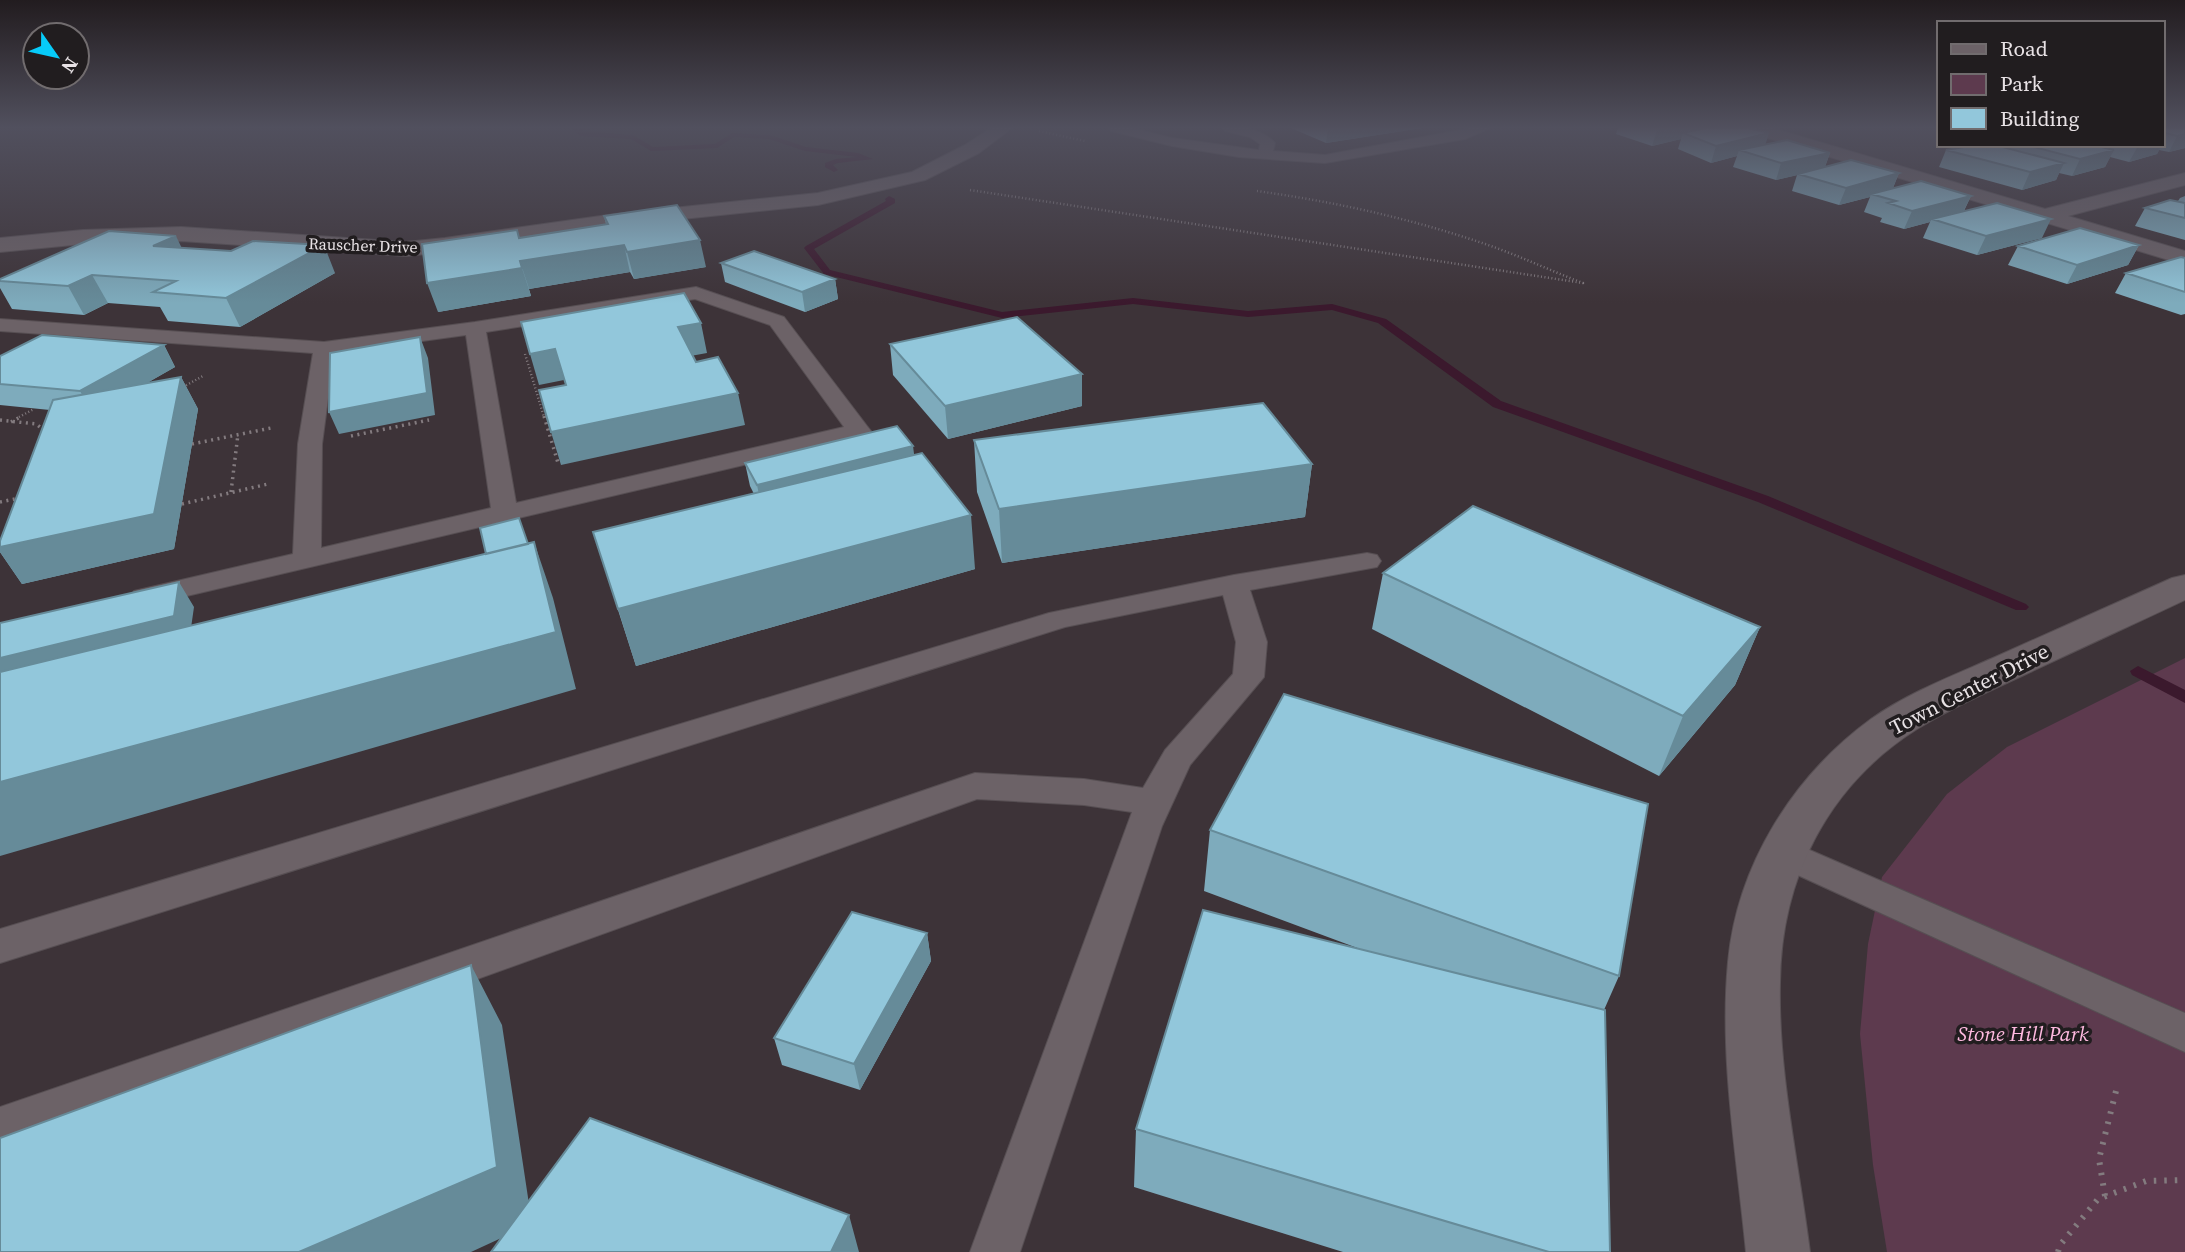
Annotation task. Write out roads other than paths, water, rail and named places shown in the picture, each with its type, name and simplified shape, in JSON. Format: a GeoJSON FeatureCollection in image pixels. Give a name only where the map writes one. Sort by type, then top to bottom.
{"type":"FeatureCollection","features":[{"type":"Feature","properties":{"kind":"street","name":"Rauscher Drive"},"geometry":{"type":"LineString","coordinates":[[0,244],[83,237],[181,234],[406,249],[615,220],[818,199],[873,186]]}},
{"type":"Feature","properties":{"kind":"street"},"geometry":{"type":"LineString","coordinates":[[1950,186],[2185,258]]}},
{"type":"Feature","properties":{"kind":"street"},"geometry":{"type":"LineString","coordinates":[[2046,215],[2156,186]]}},
{"type":"Feature","properties":{"kind":"street","name":"Town Center Drive"},"geometry":{"type":"LineString","coordinates":[[1778,1252],[1753,1038],[1753,971],[1762,909],[1783,852],[1815,801],[1846,763],[1879,734],[1946,695],[2185,586]]}},
{"type":"Feature","properties":{"kind":"lane"},"geometry":{"type":"LineString","coordinates":[[0,325],[324,348],[475,328],[696,293],[777,321],[859,431],[120,603]]}},
{"type":"Feature","properties":{"kind":"lane"},"geometry":{"type":"LineString","coordinates":[[475,328],[505,512]]}},
{"type":"Feature","properties":{"kind":"lane"},"geometry":{"type":"LineString","coordinates":[[307,559],[310,444],[324,348]]}},
{"type":"Feature","properties":{"kind":"lane"},"geometry":{"type":"LineString","coordinates":[[0,946],[1059,619],[1234,583],[1367,561]]}},
{"type":"Feature","properties":{"kind":"lane"},"geometry":{"type":"LineString","coordinates":[[995,1252],[1154,803],[1177,758],[1239,687],[1253,664],[1249,628],[1234,583]]}},
{"type":"Feature","properties":{"kind":"lane"},"geometry":{"type":"LineString","coordinates":[[0,1129],[975,786],[1084,792],[1154,803]]}},
{"type":"Feature","properties":{"kind":"lane"},"geometry":{"type":"LineString","coordinates":[[1783,852],[2185,1033]]}},
{"type":"Feature","properties":{"kind":"waterway"},"geometry":{"type":"LineString","coordinates":[[889,199],[892,201],[809,248],[827,272],[1002,315],[1133,301],[1248,314],[1332,307],[1382,321],[1497,404],[1763,499],[2021,607]]}},
{"type":"Feature","properties":{"kind":"waterway"},"geometry":{"type":"LineString","coordinates":[[2138,671],[2185,697]]}},
{"type":"Feature","properties":{"kind":"park label","name":"Stone Hill Park"},"geometry":{"type":"Point","coordinates":[2023,1033]}}]}
